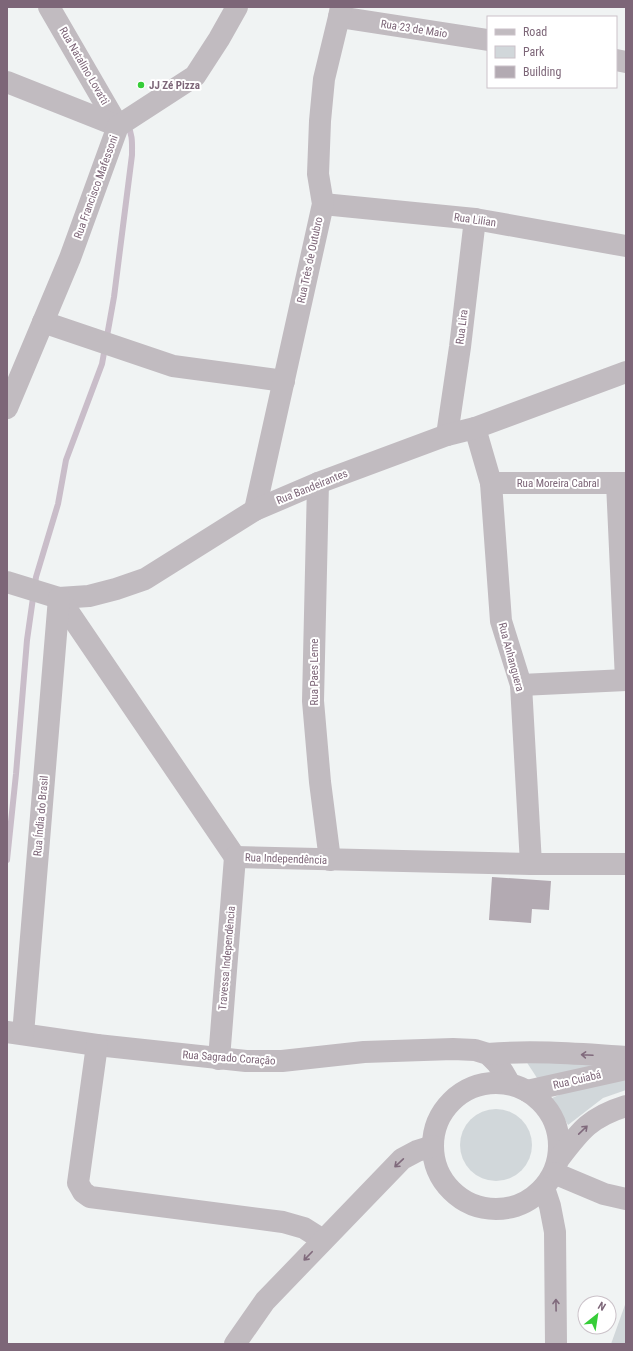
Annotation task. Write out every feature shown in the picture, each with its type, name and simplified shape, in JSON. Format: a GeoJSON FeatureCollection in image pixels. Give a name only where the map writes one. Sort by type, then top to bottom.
{"type":"FeatureCollection","features":[{"type":"Feature","properties":{"kind":"street","name":"Rua Natalino Lovatti"},"geometry":{"type":"LineString","coordinates":[[49,7],[118,126]]}},
{"type":"Feature","properties":{"kind":"street","name":"Rua Francisco Mafessoni"},"geometry":{"type":"LineString","coordinates":[[7,408],[70,258],[118,126],[195,76],[219,40],[237,7]]}},
{"type":"Feature","properties":{"kind":"street","name":"Rua 23 de Maio"},"geometry":{"type":"LineString","coordinates":[[340,12],[487,40]]}},
{"type":"Feature","properties":{"kind":"street","name":"Rua Três de Outubro"},"geometry":{"type":"LineString","coordinates":[[255,510],[323,204],[318,174],[320,121],[324,78],[340,12]]}},
{"type":"Feature","properties":{"kind":"street"},"geometry":{"type":"LineString","coordinates":[[7,82],[118,126]]}},
{"type":"Feature","properties":{"kind":"street","name":"Rua Lilian"},"geometry":{"type":"LineString","coordinates":[[323,204],[475,219],[626,246]]}},
{"type":"Feature","properties":{"kind":"street","name":"Rua Lira"},"geometry":{"type":"LineString","coordinates":[[447,435],[460,347],[475,219]]}},
{"type":"Feature","properties":{"kind":"street"},"geometry":{"type":"LineString","coordinates":[[43,322],[173,366],[284,381]]}},
{"type":"Feature","properties":{"kind":"street","name":"Rua Bandeirantes"},"geometry":{"type":"LineString","coordinates":[[7,582],[59,598],[89,596],[116,590],[145,579],[255,510],[318,484],[447,435],[475,428],[626,372]]}},
{"type":"Feature","properties":{"kind":"street","name":"Rua Anhanguera"},"geometry":{"type":"LineString","coordinates":[[475,428],[491,483],[501,621],[521,685],[531,864]]}},
{"type":"Feature","properties":{"kind":"street","name":"Rua Moreira Cabral"},"geometry":{"type":"LineString","coordinates":[[491,483],[622,483]]}},
{"type":"Feature","properties":{"kind":"street"},"geometry":{"type":"LineString","coordinates":[[521,685],[626,680],[622,483]]}},
{"type":"Feature","properties":{"kind":"street","name":"Rua Paes Leme"},"geometry":{"type":"LineString","coordinates":[[318,484],[313,701],[320,782],[330,860]]}},
{"type":"Feature","properties":{"kind":"street","name":"Rua Independência"},"geometry":{"type":"LineString","coordinates":[[59,598],[235,857],[531,864],[626,864]]}},
{"type":"Feature","properties":{"kind":"street","name":"Rua Índia do Brasil"},"geometry":{"type":"LineString","coordinates":[[15,1033],[59,598]]}},
{"type":"Feature","properties":{"kind":"street","name":"Travessa Independência"},"geometry":{"type":"LineString","coordinates":[[219,1058],[235,857]]}},
{"type":"Feature","properties":{"kind":"street","name":"Rua Sagrado Coração"},"geometry":{"type":"LineString","coordinates":[[15,1033],[97,1045],[246,1061],[282,1061],[364,1052],[453,1049],[475,1050],[488,1054],[544,1052],[626,1057]]}},
{"type":"Feature","properties":{"kind":"street"},"geometry":{"type":"LineString","coordinates":[[97,1045],[78,1183],[83,1192],[90,1197],[283,1222],[304,1228],[323,1240]]}},
{"type":"Feature","properties":{"kind":"street"},"geometry":{"type":"LineString","coordinates":[[453,1049],[470,1059],[480,1069],[487,1084]]}},
{"type":"Feature","properties":{"kind":"street"},"geometry":{"type":"LineString","coordinates":[[488,1054],[519,1088],[543,1104],[554,1120],[559,1140],[552,1174],[550,1206],[555,1232],[556,1344]]}},
{"type":"Feature","properties":{"kind":"street","name":"Rua Cuiabá"},"geometry":{"type":"LineString","coordinates":[[519,1088],[626,1069]]}},
{"type":"Feature","properties":{"kind":"street"},"geometry":{"type":"LineString","coordinates":[[519,1088],[487,1084],[470,1089],[455,1098],[443,1112],[436,1128],[433,1146],[436,1165],[445,1182],[458,1196],[474,1205],[493,1209],[512,1207],[529,1200],[552,1174],[581,1130],[611,1110],[626,1106]]}},
{"type":"Feature","properties":{"kind":"street"},"geometry":{"type":"LineString","coordinates":[[235,1344],[265,1301],[402,1159],[417,1151],[433,1146]]}},
{"type":"Feature","properties":{"kind":"street"},"geometry":{"type":"LineString","coordinates":[[552,1174],[604,1194],[626,1199]]}},
{"type":"Feature","properties":{"kind":"green space"},"geometry":{"type":"Polygon","coordinates":[[[524,1058],[602,1065],[539,1081],[524,1058]]]}},
{"type":"Feature","properties":{"kind":"green space"},"geometry":{"type":"Polygon","coordinates":[[[626,1072],[626,1090],[603,1098],[568,1125],[552,1098],[601,1077],[626,1072]]]}},
{"type":"Feature","properties":{"kind":"green space"},"geometry":{"type":"Polygon","coordinates":[[[496,1109],[516,1115],[526,1125],[532,1145],[526,1165],[516,1175],[496,1181],[476,1175],[466,1165],[460,1145],[466,1125],[476,1115],[496,1109]]]}},
{"type":"Feature","properties":{"kind":"green space"},"geometry":{"type":"Polygon","coordinates":[[[626,1302],[626,1344],[611,1344],[614,1335],[617,1335],[617,1327],[626,1302]]]}},
{"type":"Feature","properties":{"kind":"building"},"geometry":{"type":"Polygon","coordinates":[[[492,877],[551,881],[549,910],[532,909],[531,923],[489,920],[492,877]]]}},
{"type":"Feature","properties":{"kind":"waterway"},"geometry":{"type":"LineString","coordinates":[[7,860],[27,640],[36,577],[58,504],[66,460],[102,364],[114,297],[132,155],[131,136],[127,125]]}},
{"type":"Feature","properties":{"kind":"place","name":"JJ Zé Pizza"},"geometry":{"type":"Point","coordinates":[141,85]}}]}
